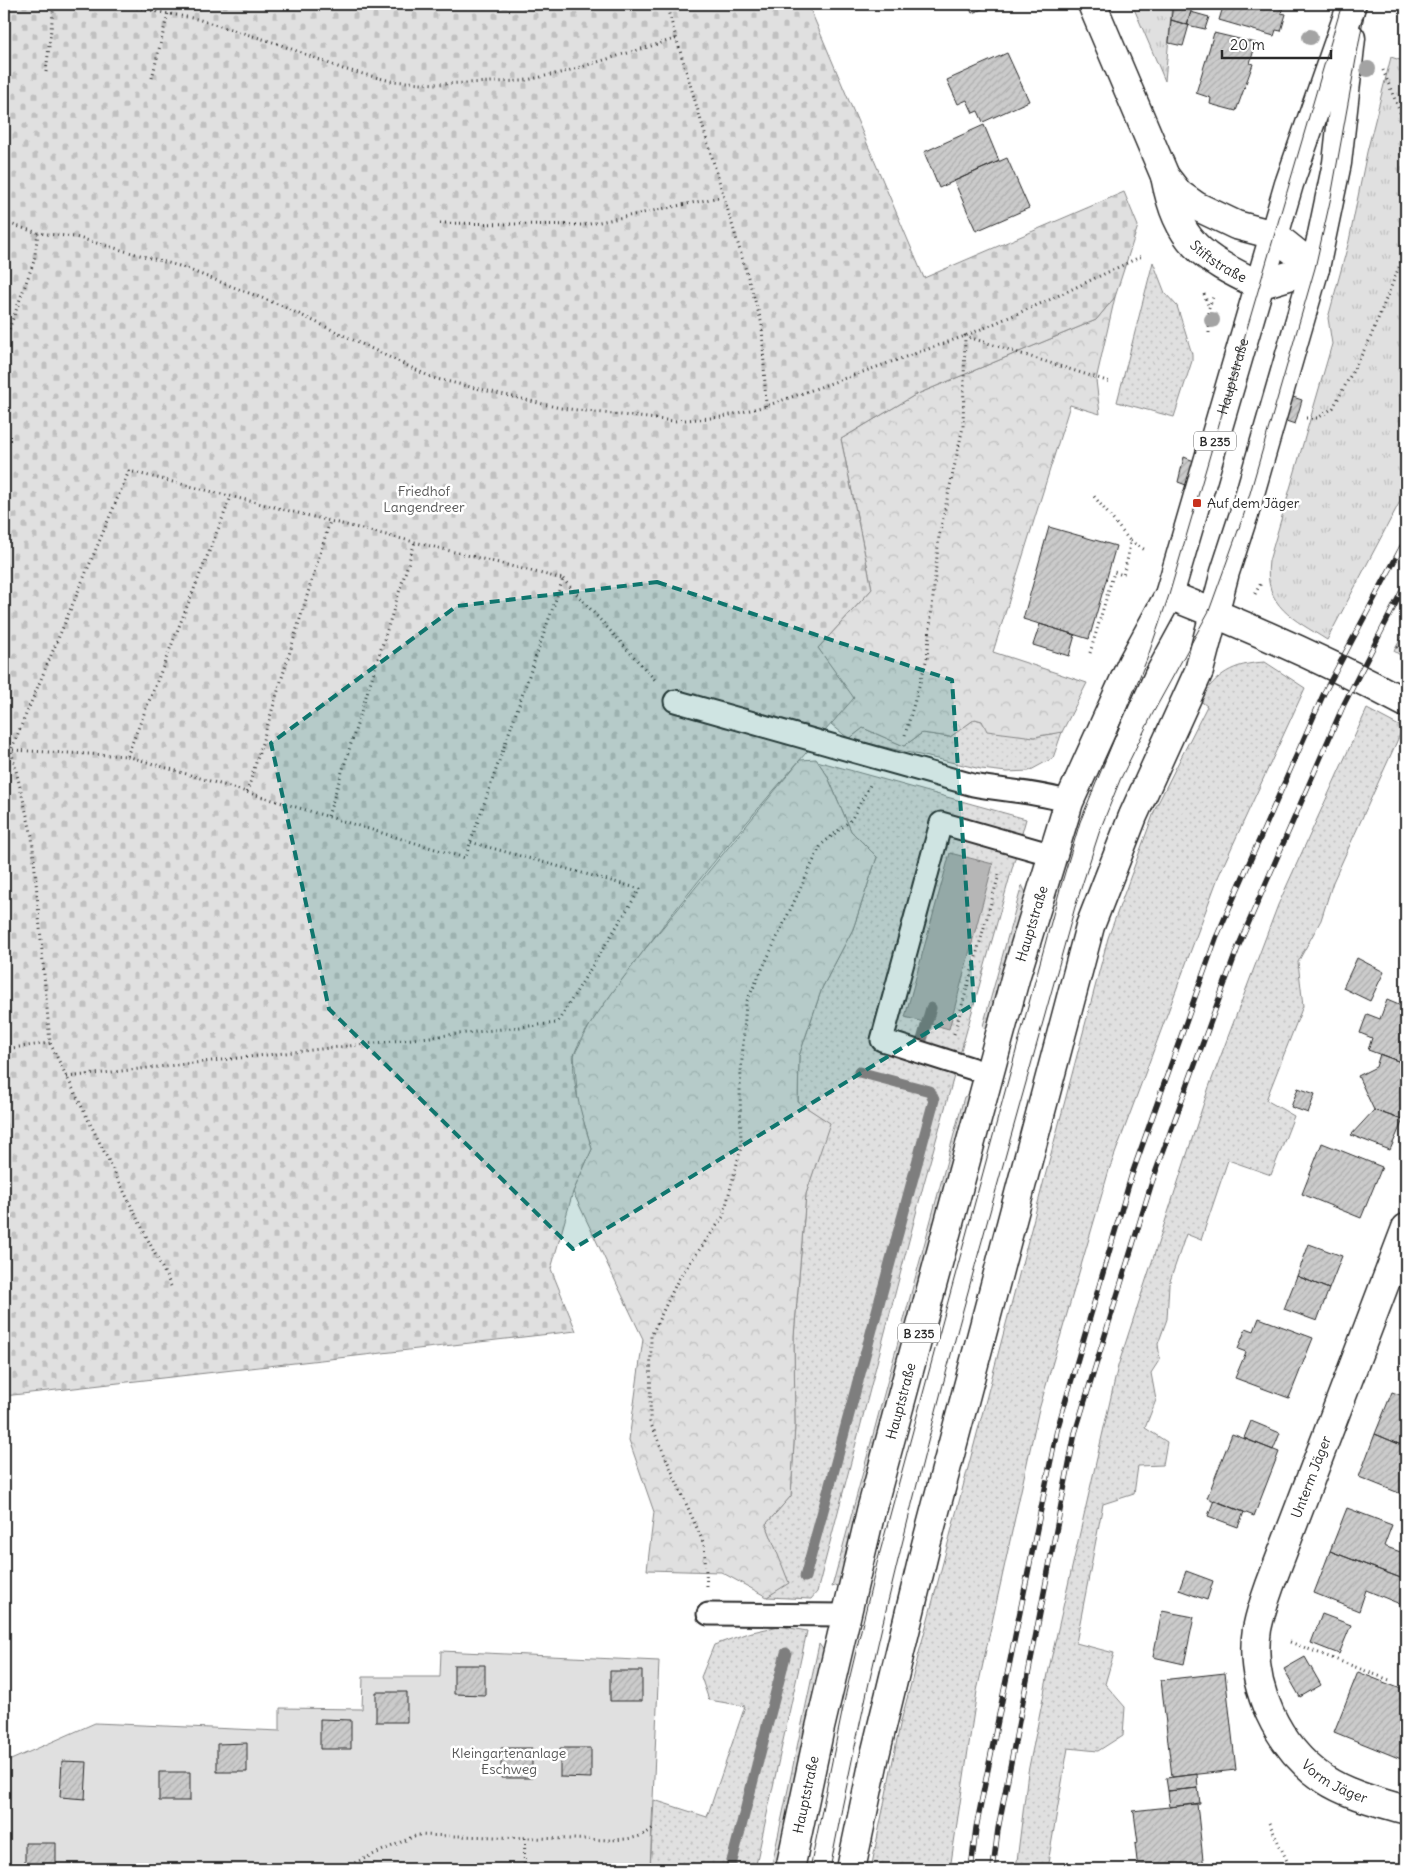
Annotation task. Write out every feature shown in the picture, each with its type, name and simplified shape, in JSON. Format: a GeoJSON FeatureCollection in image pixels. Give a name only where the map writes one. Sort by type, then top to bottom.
{"type":"FeatureCollection","features":[{"type":"Feature","properties":{"kind":"main road","name":"Stiftstraße"},"geometry":{"type":"LineString","coordinates":[[1092,4],[1165,176],[1171,206],[1180,225],[1195,247],[1224,267],[1259,285],[1315,268]]}},
{"type":"Feature","properties":{"kind":"main road","name":"Hauptstraße"},"geometry":{"type":"LineString","coordinates":[[790,1869],[870,1511],[1016,975],[1069,802],[1132,663],[1169,595],[1305,133],[1354,4]]}},
{"type":"Feature","properties":{"kind":"main road","name":"Hauptstraße"},"geometry":{"type":"LineString","coordinates":[[851,1869],[875,1755],[926,1545],[1090,926],[1133,816],[1199,671],[1315,268],[1337,163],[1354,4]]}},
{"type":"Feature","properties":{"kind":"main road","name":"Stiftstraße"},"geometry":{"type":"LineString","coordinates":[[1165,176],[1179,194],[1196,206],[1236,225],[1274,235],[1315,268]]}},
{"type":"Feature","properties":{"kind":"main road"},"geometry":{"type":"LineString","coordinates":[[1169,595],[1317,657],[1406,703]]}},
{"type":"Feature","properties":{"kind":"main road","name":"Unterm Jäger"},"geometry":{"type":"LineString","coordinates":[[1278,1730],[1261,1690],[1256,1645],[1257,1630],[1270,1585],[1406,1228]]}},
{"type":"Feature","properties":{"kind":"main road","name":"Vorm Jäger"},"geometry":{"type":"LineString","coordinates":[[1278,1730],[1295,1754],[1324,1779],[1363,1798],[1406,1810]]}},
{"type":"Feature","properties":{"kind":"lane"},"geometry":{"type":"LineString","coordinates":[[675,701],[973,785],[1013,793],[1045,794],[1069,802]]}},
{"type":"Feature","properties":{"kind":"lane"},"geometry":{"type":"LineString","coordinates":[[989,1074],[882,1040],[941,824],[1053,855]]}},
{"type":"Feature","properties":{"kind":"lane"},"geometry":{"type":"LineString","coordinates":[[708,1614],[846,1615]]}},
{"type":"Feature","properties":{"kind":"path"},"geometry":{"type":"LineString","coordinates":[[46,72],[54,4]]}},
{"type":"Feature","properties":{"kind":"path"},"geometry":{"type":"LineString","coordinates":[[117,4],[168,13],[276,43],[343,69],[391,81],[437,84],[530,79],[596,64],[678,38]]}},
{"type":"Feature","properties":{"kind":"path"},"geometry":{"type":"LineString","coordinates":[[666,4],[678,38],[762,324],[766,406]]}},
{"type":"Feature","properties":{"kind":"path"},"geometry":{"type":"LineString","coordinates":[[152,78],[168,13]]}},
{"type":"Feature","properties":{"kind":"path"},"geometry":{"type":"LineString","coordinates":[[1383,70],[1406,127]]}},
{"type":"Feature","properties":{"kind":"path"},"geometry":{"type":"LineString","coordinates":[[440,223],[585,224],[725,196]]}},
{"type":"Feature","properties":{"kind":"path"},"geometry":{"type":"LineString","coordinates":[[4,222],[38,233],[75,237],[179,266],[280,305],[433,378],[560,408],[674,421],[722,416],[766,406],[965,336],[1049,300],[1144,255]]}},
{"type":"Feature","properties":{"kind":"path"},"geometry":{"type":"LineString","coordinates":[[4,343],[34,261],[38,233]]}},
{"type":"Feature","properties":{"kind":"path"},"geometry":{"type":"LineString","coordinates":[[1302,418],[1318,418],[1333,408],[1370,341],[1406,250]]}},
{"type":"Feature","properties":{"kind":"path"},"geometry":{"type":"LineString","coordinates":[[965,336],[1110,382]]}},
{"type":"Feature","properties":{"kind":"path"},"geometry":{"type":"LineString","coordinates":[[708,1614],[704,1544],[650,1422],[651,1336],[679,1278],[723,1217],[741,1148],[740,1086],[746,1003],[821,844],[851,820],[875,778],[888,762],[908,730],[927,658],[939,536],[963,427],[965,336]]}},
{"type":"Feature","properties":{"kind":"path"},"geometry":{"type":"LineString","coordinates":[[171,1286],[50,1043],[32,836],[11,750],[129,471],[563,579],[675,701]]}},
{"type":"Feature","properties":{"kind":"path"},"geometry":{"type":"LineString","coordinates":[[1093,495],[1130,541],[1152,554]]}},
{"type":"Feature","properties":{"kind":"path"},"geometry":{"type":"LineString","coordinates":[[128,756],[231,497]]}},
{"type":"Feature","properties":{"kind":"path"},"geometry":{"type":"LineString","coordinates":[[247,792],[330,521]]}},
{"type":"Feature","properties":{"kind":"path"},"geometry":{"type":"LineString","coordinates":[[1090,653],[1114,572],[1123,575],[1130,541]]}},
{"type":"Feature","properties":{"kind":"path"},"geometry":{"type":"LineString","coordinates":[[328,816],[415,542]]}},
{"type":"Feature","properties":{"kind":"path"},"geometry":{"type":"LineString","coordinates":[[4,754],[11,750],[128,756],[465,858],[563,579]]}},
{"type":"Feature","properties":{"kind":"path"},"geometry":{"type":"LineString","coordinates":[[1397,647],[1406,653]]}},
{"type":"Feature","properties":{"kind":"path"},"geometry":{"type":"LineString","coordinates":[[946,1061],[1001,866],[1002,840]]}},
{"type":"Feature","properties":{"kind":"path"},"geometry":{"type":"LineString","coordinates":[[67,1077],[557,1023],[640,889],[470,842]]}},
{"type":"Feature","properties":{"kind":"path"},"geometry":{"type":"LineString","coordinates":[[4,1049],[50,1043]]}},
{"type":"Feature","properties":{"kind":"path"},"geometry":{"type":"LineString","coordinates":[[1257,1630],[1392,1681]]}},
{"type":"Feature","properties":{"kind":"path"},"geometry":{"type":"LineString","coordinates":[[1269,1823],[1290,1869]]}},
{"type":"Feature","properties":{"kind":"path"},"geometry":{"type":"LineString","coordinates":[[341,1869],[417,1835],[626,1839],[646,1835],[653,1828]]}},
{"type":"Feature","properties":{"kind":"path"},"geometry":{"type":"LineString","coordinates":[[524,1837],[524,1869]]}},
{"type":"Feature","properties":{"kind":"highlighted area"},"geometry":{"type":"Polygon","coordinates":[[[657,582],[952,680],[974,1004],[573,1249],[329,1009],[271,743],[457,606],[657,582]]]}},
{"type":"Feature","properties":{"kind":"green space","name":"Friedhof Langendreer"},"geometry":{"type":"Polygon","coordinates":[[[4,4],[808,4],[924,278],[1124,192],[1138,226],[1115,297],[1096,320],[915,395],[841,439],[872,589],[818,648],[854,698],[674,911],[607,1000],[586,1030],[576,1049],[574,1056],[574,1078],[592,1149],[573,1192],[551,1269],[576,1331],[4,1396],[4,4]]]}},
{"type":"Feature","properties":{"kind":"green space"},"geometry":{"type":"Polygon","coordinates":[[[1132,4],[1172,4],[1165,81],[1132,4]]]}},
{"type":"Feature","properties":{"kind":"green space"},"geometry":{"type":"Polygon","coordinates":[[[1391,57],[1406,62],[1406,490],[1327,640],[1293,618],[1276,601],[1268,577],[1269,561],[1332,344],[1328,318],[1349,241],[1367,152],[1391,57]]]}},
{"type":"Feature","properties":{"kind":"green space"},"geometry":{"type":"Polygon","coordinates":[[[1153,262],[1165,293],[1177,306],[1192,354],[1192,361],[1174,417],[1117,402],[1153,262]]]}},
{"type":"Feature","properties":{"kind":"green space"},"geometry":{"type":"Polygon","coordinates":[[[1115,297],[1096,380],[1100,414],[1070,405],[993,652],[1087,683],[1062,732],[1034,737],[987,731],[982,721],[975,719],[950,737],[922,733],[904,746],[863,728],[849,739],[831,724],[853,698],[818,648],[872,589],[841,439],[915,395],[1096,320],[1115,297]]]}},
{"type":"Feature","properties":{"kind":"green space"},"geometry":{"type":"Polygon","coordinates":[[[1406,629],[1406,659],[1394,651],[1406,629]]]}},
{"type":"Feature","properties":{"kind":"green space"},"geometry":{"type":"Polygon","coordinates":[[[1265,662],[1305,688],[1219,875],[1109,1170],[1038,1413],[977,1691],[950,1869],[871,1869],[900,1725],[1108,938],[1156,807],[1207,706],[1199,700],[1213,683],[1227,672],[1243,665],[1265,662]]]}},
{"type":"Feature","properties":{"kind":"green space"},"geometry":{"type":"Polygon","coordinates":[[[1367,709],[1403,728],[1333,882],[1321,920],[1298,962],[1303,1006],[1266,1100],[1294,1116],[1271,1175],[1228,1160],[1201,1240],[1186,1234],[1169,1284],[1167,1319],[1158,1344],[1160,1359],[1151,1373],[1156,1400],[1145,1428],[1167,1442],[1163,1465],[1138,1466],[1134,1494],[1103,1504],[1076,1643],[1114,1653],[1105,1684],[1125,1707],[1123,1735],[1098,1751],[1068,1748],[1047,1869],[1016,1869],[1028,1772],[1050,1664],[1118,1366],[1209,1087],[1278,905],[1367,709]]]}},
{"type":"Feature","properties":{"kind":"green space"},"geometry":{"type":"Polygon","coordinates":[[[975,719],[1034,737],[1062,732],[1053,758],[1029,771],[1007,772],[981,769],[849,739],[863,728],[904,746],[922,733],[950,737],[975,719]]]}},
{"type":"Feature","properties":{"kind":"green space"},"geometry":{"type":"Polygon","coordinates":[[[816,759],[827,775],[851,831],[877,857],[853,929],[822,988],[799,1056],[798,1102],[830,1123],[806,1194],[794,1336],[795,1425],[791,1496],[766,1524],[789,1583],[767,1597],[721,1572],[647,1570],[654,1512],[629,1440],[643,1339],[573,1192],[592,1149],[578,1103],[574,1055],[594,1017],[641,954],[800,760],[816,759]]]}},
{"type":"Feature","properties":{"kind":"green space"},"geometry":{"type":"Polygon","coordinates":[[[817,761],[1026,819],[924,1183],[817,1592],[811,1599],[767,1597],[788,1582],[766,1524],[791,1496],[795,1425],[794,1336],[806,1194],[829,1123],[798,1102],[799,1056],[822,988],[853,929],[877,857],[851,831],[827,775],[817,761]]]}},
{"type":"Feature","properties":{"kind":"green space"},"geometry":{"type":"Polygon","coordinates":[[[1022,885],[1027,895],[990,1035],[983,1026],[1022,885]]]}},
{"type":"Feature","properties":{"kind":"green space"},"geometry":{"type":"Polygon","coordinates":[[[972,1093],[841,1584],[832,1587],[964,1097],[972,1093]]]}},
{"type":"Feature","properties":{"kind":"green space"},"geometry":{"type":"Polygon","coordinates":[[[779,1626],[807,1631],[755,1869],[650,1869],[654,1800],[707,1817],[745,1706],[709,1700],[701,1677],[714,1645],[748,1633],[779,1626]]]}},
{"type":"Feature","properties":{"kind":"green space"},"geometry":{"type":"Polygon","coordinates":[[[819,1644],[825,1652],[778,1869],[771,1869],[819,1644]]]}},
{"type":"Feature","properties":{"kind":"green space","name":"Kleingartenanlage Eschweg"},"geometry":{"type":"Polygon","coordinates":[[[441,1651],[659,1661],[650,1869],[4,1869],[4,1763],[95,1723],[280,1731],[280,1708],[362,1709],[363,1677],[440,1677],[441,1651]]]}},
{"type":"Feature","properties":{"kind":"shaded area"},"geometry":{"type":"Polygon","coordinates":[[[950,853],[993,864],[949,1029],[905,1017],[950,853]]]}},
{"type":"Feature","properties":{"kind":"building"},"geometry":{"type":"Polygon","coordinates":[[[968,4],[995,4],[972,13],[968,4]]]}},
{"type":"Feature","properties":{"kind":"building"},"geometry":{"type":"Polygon","coordinates":[[[1173,4],[1193,4],[1187,25],[1171,20],[1173,4]]]}},
{"type":"Feature","properties":{"kind":"building"},"geometry":{"type":"Polygon","coordinates":[[[1224,4],[1284,4],[1281,13],[1286,14],[1281,31],[1276,30],[1274,36],[1219,20],[1224,4]]]}},
{"type":"Feature","properties":{"kind":"building"},"geometry":{"type":"Polygon","coordinates":[[[1191,12],[1209,17],[1205,29],[1187,25],[1191,12]]]}},
{"type":"Feature","properties":{"kind":"building"},"geometry":{"type":"Polygon","coordinates":[[[1171,20],[1189,25],[1183,46],[1169,43],[1171,20]]]}},
{"type":"Feature","properties":{"kind":"building"},"geometry":{"type":"Polygon","coordinates":[[[1214,33],[1256,43],[1250,63],[1253,64],[1236,111],[1210,104],[1211,98],[1196,93],[1214,33]]]}},
{"type":"Feature","properties":{"kind":"building"},"geometry":{"type":"Polygon","coordinates":[[[1007,53],[1029,101],[983,122],[978,111],[973,113],[967,100],[958,104],[947,80],[1007,53]]]}},
{"type":"Feature","properties":{"kind":"building"},"geometry":{"type":"Polygon","coordinates":[[[984,125],[999,161],[939,188],[924,152],[984,125]]]}},
{"type":"Feature","properties":{"kind":"building"},"geometry":{"type":"Polygon","coordinates":[[[1007,158],[1029,208],[976,231],[954,181],[1007,158]]]}},
{"type":"Feature","properties":{"kind":"building"},"geometry":{"type":"Polygon","coordinates":[[[1293,397],[1302,400],[1295,424],[1286,421],[1293,397]]]}},
{"type":"Feature","properties":{"kind":"building"},"geometry":{"type":"Polygon","coordinates":[[[1184,457],[1194,461],[1186,485],[1178,482],[1184,457]]]}},
{"type":"Feature","properties":{"kind":"building"},"geometry":{"type":"Polygon","coordinates":[[[1049,527],[1116,546],[1089,639],[1023,619],[1049,527]]]}},
{"type":"Feature","properties":{"kind":"building"},"geometry":{"type":"Polygon","coordinates":[[[1040,624],[1075,635],[1069,656],[1033,645],[1040,624]]]}},
{"type":"Feature","properties":{"kind":"building"},"geometry":{"type":"Polygon","coordinates":[[[1357,958],[1384,972],[1370,1001],[1343,988],[1357,958]]]}},
{"type":"Feature","properties":{"kind":"building"},"geometry":{"type":"Polygon","coordinates":[[[1387,1000],[1406,1008],[1406,1064],[1368,1050],[1372,1038],[1360,1033],[1367,1014],[1380,1019],[1387,1000]]]}},
{"type":"Feature","properties":{"kind":"building"},"geometry":{"type":"Polygon","coordinates":[[[1380,1054],[1406,1064],[1405,1121],[1374,1110],[1358,1076],[1376,1067],[1380,1054]]]}},
{"type":"Feature","properties":{"kind":"building"},"geometry":{"type":"Polygon","coordinates":[[[1298,1088],[1315,1094],[1308,1113],[1291,1107],[1298,1088]]]}},
{"type":"Feature","properties":{"kind":"building"},"geometry":{"type":"Polygon","coordinates":[[[1374,1110],[1403,1120],[1390,1150],[1351,1135],[1374,1110]]]}},
{"type":"Feature","properties":{"kind":"building"},"geometry":{"type":"Polygon","coordinates":[[[1322,1143],[1382,1167],[1361,1218],[1302,1194],[1322,1143]]]}},
{"type":"Feature","properties":{"kind":"building"},"geometry":{"type":"Polygon","coordinates":[[[1309,1244],[1342,1256],[1329,1289],[1297,1276],[1309,1244]]]}},
{"type":"Feature","properties":{"kind":"building"},"geometry":{"type":"Polygon","coordinates":[[[1297,1276],[1329,1289],[1317,1321],[1284,1309],[1297,1276]]]}},
{"type":"Feature","properties":{"kind":"building"},"geometry":{"type":"Polygon","coordinates":[[[1259,1318],[1313,1338],[1289,1398],[1235,1378],[1246,1352],[1238,1349],[1246,1328],[1254,1331],[1259,1318]]]}},
{"type":"Feature","properties":{"kind":"building"},"geometry":{"type":"Polygon","coordinates":[[[1392,1392],[1406,1397],[1406,1447],[1375,1434],[1392,1392]]]}},
{"type":"Feature","properties":{"kind":"building"},"geometry":{"type":"Polygon","coordinates":[[[1251,1421],[1280,1433],[1273,1450],[1244,1438],[1251,1421]]]}},
{"type":"Feature","properties":{"kind":"building"},"geometry":{"type":"Polygon","coordinates":[[[1232,1434],[1279,1452],[1254,1516],[1207,1498],[1232,1434]]]}},
{"type":"Feature","properties":{"kind":"building"},"geometry":{"type":"Polygon","coordinates":[[[1375,1434],[1406,1447],[1406,1488],[1404,1495],[1359,1477],[1375,1434]]]}},
{"type":"Feature","properties":{"kind":"building"},"geometry":{"type":"Polygon","coordinates":[[[1214,1500],[1244,1512],[1238,1527],[1208,1516],[1214,1500]]]}},
{"type":"Feature","properties":{"kind":"building"},"geometry":{"type":"Polygon","coordinates":[[[1347,1508],[1392,1525],[1384,1546],[1406,1554],[1406,1580],[1330,1551],[1347,1508]]]}},
{"type":"Feature","properties":{"kind":"building"},"geometry":{"type":"Polygon","coordinates":[[[1406,1516],[1406,1534],[1400,1532],[1406,1516]]]}},
{"type":"Feature","properties":{"kind":"building"},"geometry":{"type":"Polygon","coordinates":[[[1330,1551],[1406,1580],[1406,1613],[1401,1613],[1400,1604],[1366,1590],[1359,1611],[1314,1593],[1330,1551]]]}},
{"type":"Feature","properties":{"kind":"building"},"geometry":{"type":"Polygon","coordinates":[[[1186,1571],[1213,1581],[1207,1600],[1179,1590],[1186,1571]]]}},
{"type":"Feature","properties":{"kind":"building"},"geometry":{"type":"Polygon","coordinates":[[[1162,1611],[1194,1617],[1184,1664],[1153,1657],[1162,1611]]]}},
{"type":"Feature","properties":{"kind":"building"},"geometry":{"type":"Polygon","coordinates":[[[1401,1613],[1406,1613],[1406,1642],[1404,1642],[1401,1613]]]}},
{"type":"Feature","properties":{"kind":"building"},"geometry":{"type":"Polygon","coordinates":[[[1322,1614],[1351,1625],[1339,1654],[1311,1643],[1322,1614]]]}},
{"type":"Feature","properties":{"kind":"building"},"geometry":{"type":"Polygon","coordinates":[[[1305,1657],[1321,1685],[1300,1697],[1284,1669],[1305,1657]]]}},
{"type":"Feature","properties":{"kind":"building"},"geometry":{"type":"Polygon","coordinates":[[[454,1665],[485,1665],[485,1695],[454,1694],[454,1665]]]}},
{"type":"Feature","properties":{"kind":"building"},"geometry":{"type":"Polygon","coordinates":[[[610,1671],[642,1671],[642,1701],[610,1701],[610,1671]]]}},
{"type":"Feature","properties":{"kind":"building"},"geometry":{"type":"Polygon","coordinates":[[[1358,1672],[1406,1691],[1406,1761],[1334,1732],[1358,1672]]]}},
{"type":"Feature","properties":{"kind":"building"},"geometry":{"type":"Polygon","coordinates":[[[1225,1673],[1236,1770],[1172,1777],[1161,1680],[1225,1673]]]}},
{"type":"Feature","properties":{"kind":"building"},"geometry":{"type":"Polygon","coordinates":[[[376,1692],[407,1692],[407,1722],[376,1722],[376,1692]]]}},
{"type":"Feature","properties":{"kind":"building"},"geometry":{"type":"Polygon","coordinates":[[[320,1719],[351,1720],[351,1749],[320,1749],[320,1719]]]}},
{"type":"Feature","properties":{"kind":"building"},"geometry":{"type":"Polygon","coordinates":[[[247,1743],[247,1772],[217,1772],[217,1744],[247,1743]]]}},
{"type":"Feature","properties":{"kind":"building"},"geometry":{"type":"Polygon","coordinates":[[[501,1748],[532,1748],[532,1778],[501,1778],[501,1748]]]}},
{"type":"Feature","properties":{"kind":"building"},"geometry":{"type":"Polygon","coordinates":[[[560,1748],[591,1748],[591,1778],[560,1777],[560,1748]]]}},
{"type":"Feature","properties":{"kind":"building"},"geometry":{"type":"Polygon","coordinates":[[[62,1761],[87,1762],[85,1799],[60,1797],[62,1761]]]}},
{"type":"Feature","properties":{"kind":"building"},"geometry":{"type":"Polygon","coordinates":[[[159,1772],[190,1772],[190,1801],[159,1801],[159,1772]]]}},
{"type":"Feature","properties":{"kind":"building"},"geometry":{"type":"Polygon","coordinates":[[[1197,1774],[1198,1788],[1168,1791],[1166,1778],[1197,1774]]]}},
{"type":"Feature","properties":{"kind":"building"},"geometry":{"type":"Polygon","coordinates":[[[1198,1788],[1200,1803],[1170,1807],[1168,1791],[1198,1788]]]}},
{"type":"Feature","properties":{"kind":"building"},"geometry":{"type":"Polygon","coordinates":[[[1197,1804],[1204,1869],[1138,1869],[1135,1844],[1138,1843],[1134,1813],[1132,1811],[1197,1804]]]}},
{"type":"Feature","properties":{"kind":"building"},"geometry":{"type":"Polygon","coordinates":[[[25,1843],[56,1843],[56,1869],[25,1869],[25,1843]]]}},
{"type":"Feature","properties":{"kind":"waterway"},"geometry":{"type":"LineString","coordinates":[[922,1040],[931,1008]]}},
{"type":"Feature","properties":{"kind":"waterway"},"geometry":{"type":"LineString","coordinates":[[805,1577],[934,1100],[930,1091],[859,1072]]}},
{"type":"Feature","properties":{"kind":"waterway"},"geometry":{"type":"LineString","coordinates":[[730,1869],[786,1653]]}},
{"type":"Feature","properties":{"kind":"tram line"},"geometry":{"type":"LineString","coordinates":[[810,1869],[846,1693],[877,1563],[1060,889],[1080,822],[1147,659],[1169,595],[1342,4]]}},
{"type":"Feature","properties":{"kind":"tram line"},"geometry":{"type":"LineString","coordinates":[[830,1869],[882,1626],[912,1506],[975,1265],[1075,907],[1100,830],[1120,780],[1153,713],[1209,611],[1244,514],[1315,268],[1331,197],[1366,4]]}},
{"type":"Feature","properties":{"kind":"railway"},"geometry":{"type":"LineString","coordinates":[[971,1869],[976,1828],[1057,1430],[1131,1177],[1216,938],[1324,693],[1406,539]]}},
{"type":"Feature","properties":{"kind":"railway"},"geometry":{"type":"LineString","coordinates":[[993,1869],[998,1829],[1075,1433],[1152,1182],[1238,947],[1344,704],[1406,583]]}},
{"type":"Feature","properties":{"kind":"place","name":"Auf dem Jäger"},"geometry":{"type":"Point","coordinates":[1197,503]}}]}
